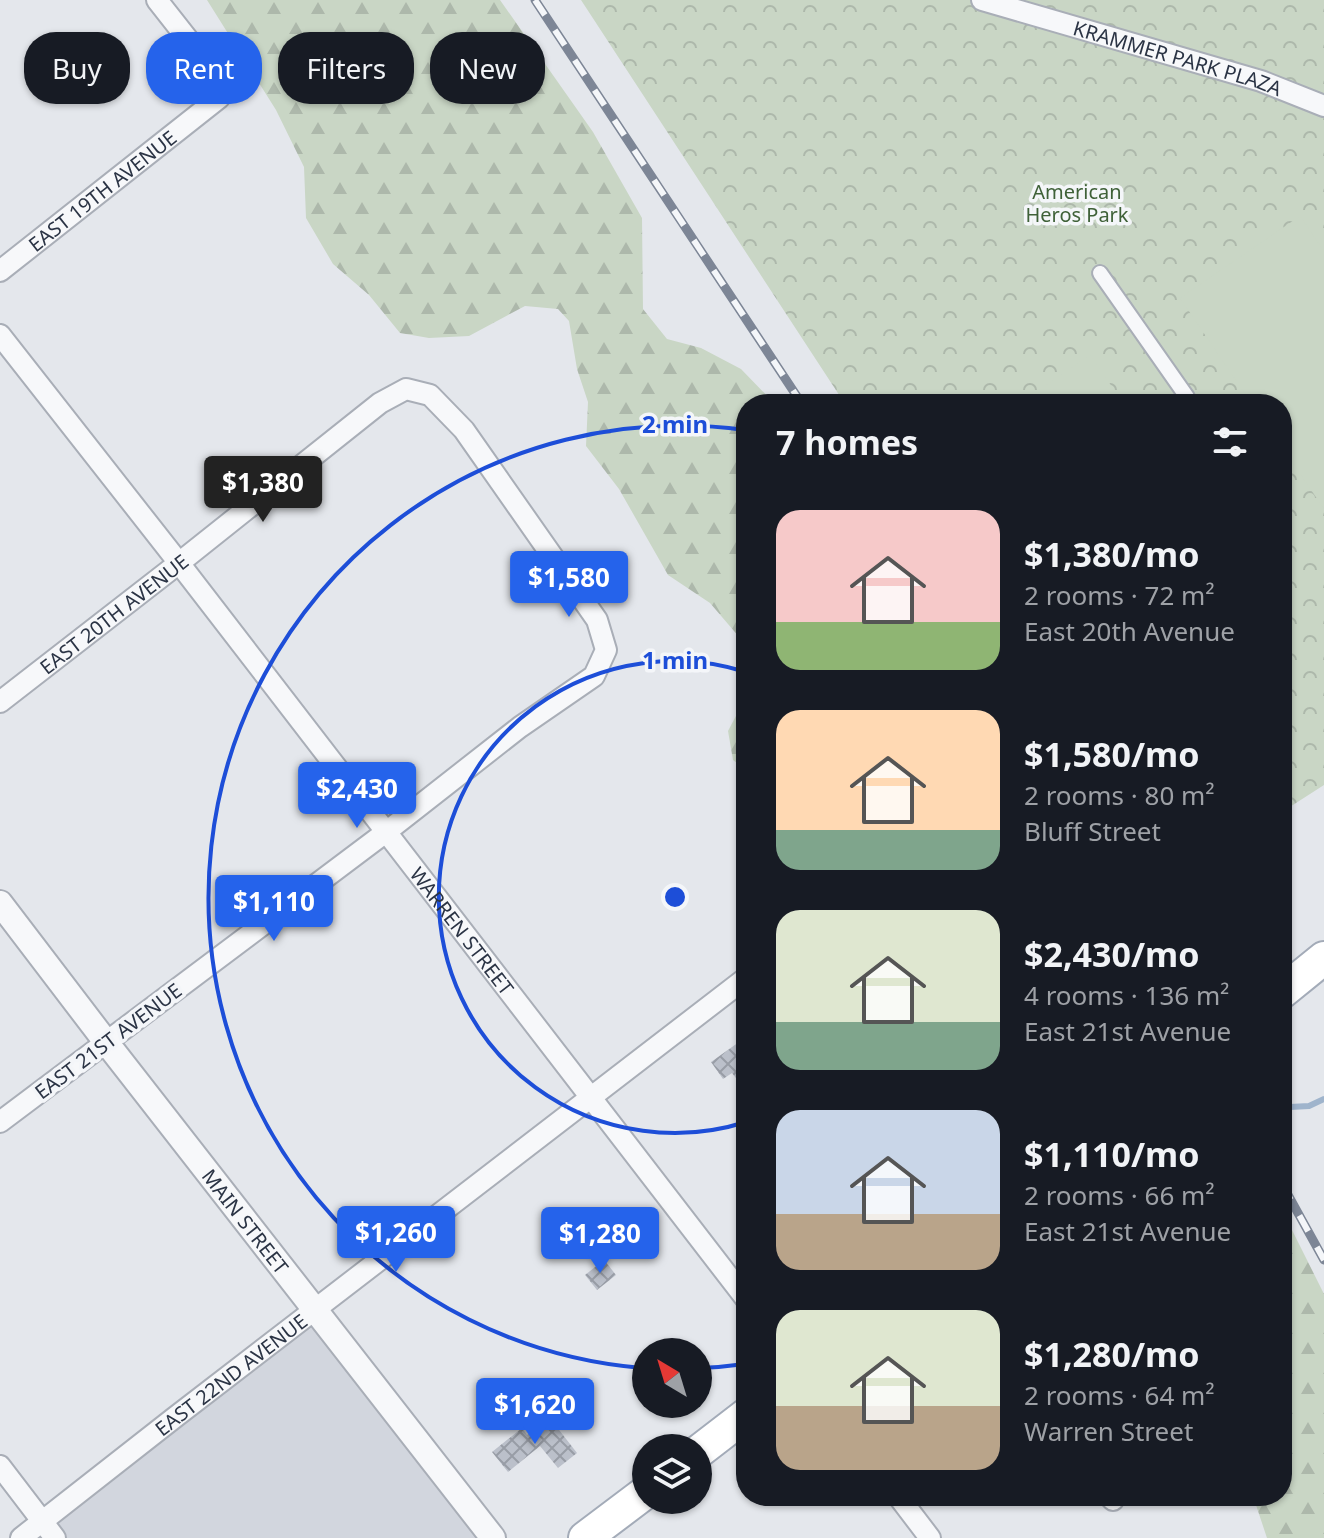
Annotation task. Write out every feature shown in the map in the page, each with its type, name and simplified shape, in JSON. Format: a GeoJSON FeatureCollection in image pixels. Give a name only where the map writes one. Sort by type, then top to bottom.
{"type":"FeatureCollection","features":[{"type":"Feature","properties":{"kind":"main road"},"geometry":{"type":"LineString","coordinates":[[712,1441],[736,1423]]}},
{"type":"Feature","properties":{"kind":"main road"},"geometry":{"type":"LineString","coordinates":[[585,1538],[632,1503]]}},
{"type":"Feature","properties":{"kind":"street","name":"EAST 19TH AVENUE"},"geometry":{"type":"LineString","coordinates":[[0,271],[219,98],[212,70],[157,0]]}},
{"type":"Feature","properties":{"kind":"street","name":"KRAMMER PARK PLAZA"},"geometry":{"type":"LineString","coordinates":[[982,0],[1261,81],[1324,106]]}},
{"type":"Feature","properties":{"kind":"street"},"geometry":{"type":"LineString","coordinates":[[1100,273],[1185,394]]}},
{"type":"Feature","properties":{"kind":"street","name":"WARREN STREET"},"geometry":{"type":"LineString","coordinates":[[0,335],[736,1286]]}},
{"type":"Feature","properties":{"kind":"street","name":"EAST 20TH AVENUE"},"geometry":{"type":"LineString","coordinates":[[0,702],[380,403],[406,389],[430,395],[464,430],[512,499]]}},
{"type":"Feature","properties":{"kind":"street","name":"EAST 21ST AVENUE"},"geometry":{"type":"LineString","coordinates":[[0,1122],[386,832],[520,727],[594,676],[606,650],[597,620],[512,499]]}},
{"type":"Feature","properties":{"kind":"street","name":"MAIN STREET"},"geometry":{"type":"LineString","coordinates":[[0,903],[493,1538]]}},
{"type":"Feature","properties":{"kind":"street","name":"EAST 22ND AVENUE"},"geometry":{"type":"LineString","coordinates":[[21,1538],[49,1530],[315,1309],[736,986]]}},
{"type":"Feature","properties":{"kind":"street"},"geometry":{"type":"LineString","coordinates":[[0,1466],[49,1530]]}},
{"type":"Feature","properties":{"kind":"street"},"geometry":{"type":"LineString","coordinates":[[906,1506],[930,1538]]}},
{"type":"Feature","properties":{"kind":"shaded area"},"geometry":{"type":"Polygon","coordinates":[[[315,1309],[493,1538],[21,1538],[315,1309]]]}},
{"type":"Feature","properties":{"kind":"green space"},"geometry":{"type":"Polygon","coordinates":[[[207,0],[500,0],[523,32],[430,32],[430,104],[545,104],[545,64],[593,132],[642,218],[643,309],[667,339],[701,348],[741,369],[765,394],[736,394],[736,633],[710,603],[668,575],[619,489],[586,446],[588,402],[577,369],[569,321],[558,309],[525,306],[469,336],[429,338],[400,333],[369,295],[333,264],[306,218],[304,167],[262,88],[262,32],[227,32],[207,0]]]}},
{"type":"Feature","properties":{"kind":"green space","name":"American Heros Park"},"geometry":{"type":"Polygon","coordinates":[[[581,0],[1324,0],[1324,785],[1292,806],[1292,394],[838,394],[581,0]]]}},
{"type":"Feature","properties":{"kind":"green space"},"geometry":{"type":"Polygon","coordinates":[[[1300,216],[1324,251],[1324,509],[1292,462],[1292,394],[1245,394],[1180,298],[1300,216]]]}},
{"type":"Feature","properties":{"kind":"green space"},"geometry":{"type":"Polygon","coordinates":[[[1090,355],[1117,394],[1033,394],[1090,355]]]}},
{"type":"Feature","properties":{"kind":"green space"},"geometry":{"type":"Polygon","coordinates":[[[736,716],[736,762],[733,760],[728,731],[736,716]]]}},
{"type":"Feature","properties":{"kind":"green space"},"geometry":{"type":"Polygon","coordinates":[[[1292,1230],[1324,1294],[1324,1538],[1267,1538],[1256,1506],[1292,1506],[1292,1230]]]}},
{"type":"Feature","properties":{"kind":"building"},"geometry":{"type":"Polygon","coordinates":[[[736,1044],[736,1078],[732,1073],[723,1079],[711,1062],[736,1044]]]}},
{"type":"Feature","properties":{"kind":"building"},"geometry":{"type":"Polygon","coordinates":[[[615,1213],[630,1232],[605,1253],[590,1234],[615,1213]]]}},
{"type":"Feature","properties":{"kind":"building"},"geometry":{"type":"Polygon","coordinates":[[[604,1260],[616,1275],[597,1290],[585,1275],[604,1260]]]}},
{"type":"Feature","properties":{"kind":"building"},"geometry":{"type":"Polygon","coordinates":[[[549,1417],[577,1453],[558,1468],[540,1446],[508,1472],[492,1452],[522,1428],[527,1435],[549,1417]]]}},
{"type":"Feature","properties":{"kind":"waterway"},"geometry":{"type":"LineString","coordinates":[[1292,1107],[1309,1106],[1324,1099]]}},
{"type":"Feature","properties":{"kind":"railway"},"geometry":{"type":"LineString","coordinates":[[535,0],[795,394]]}},
{"type":"Feature","properties":{"kind":"railway"},"geometry":{"type":"LineString","coordinates":[[1292,1202],[1324,1260]]}}]}
